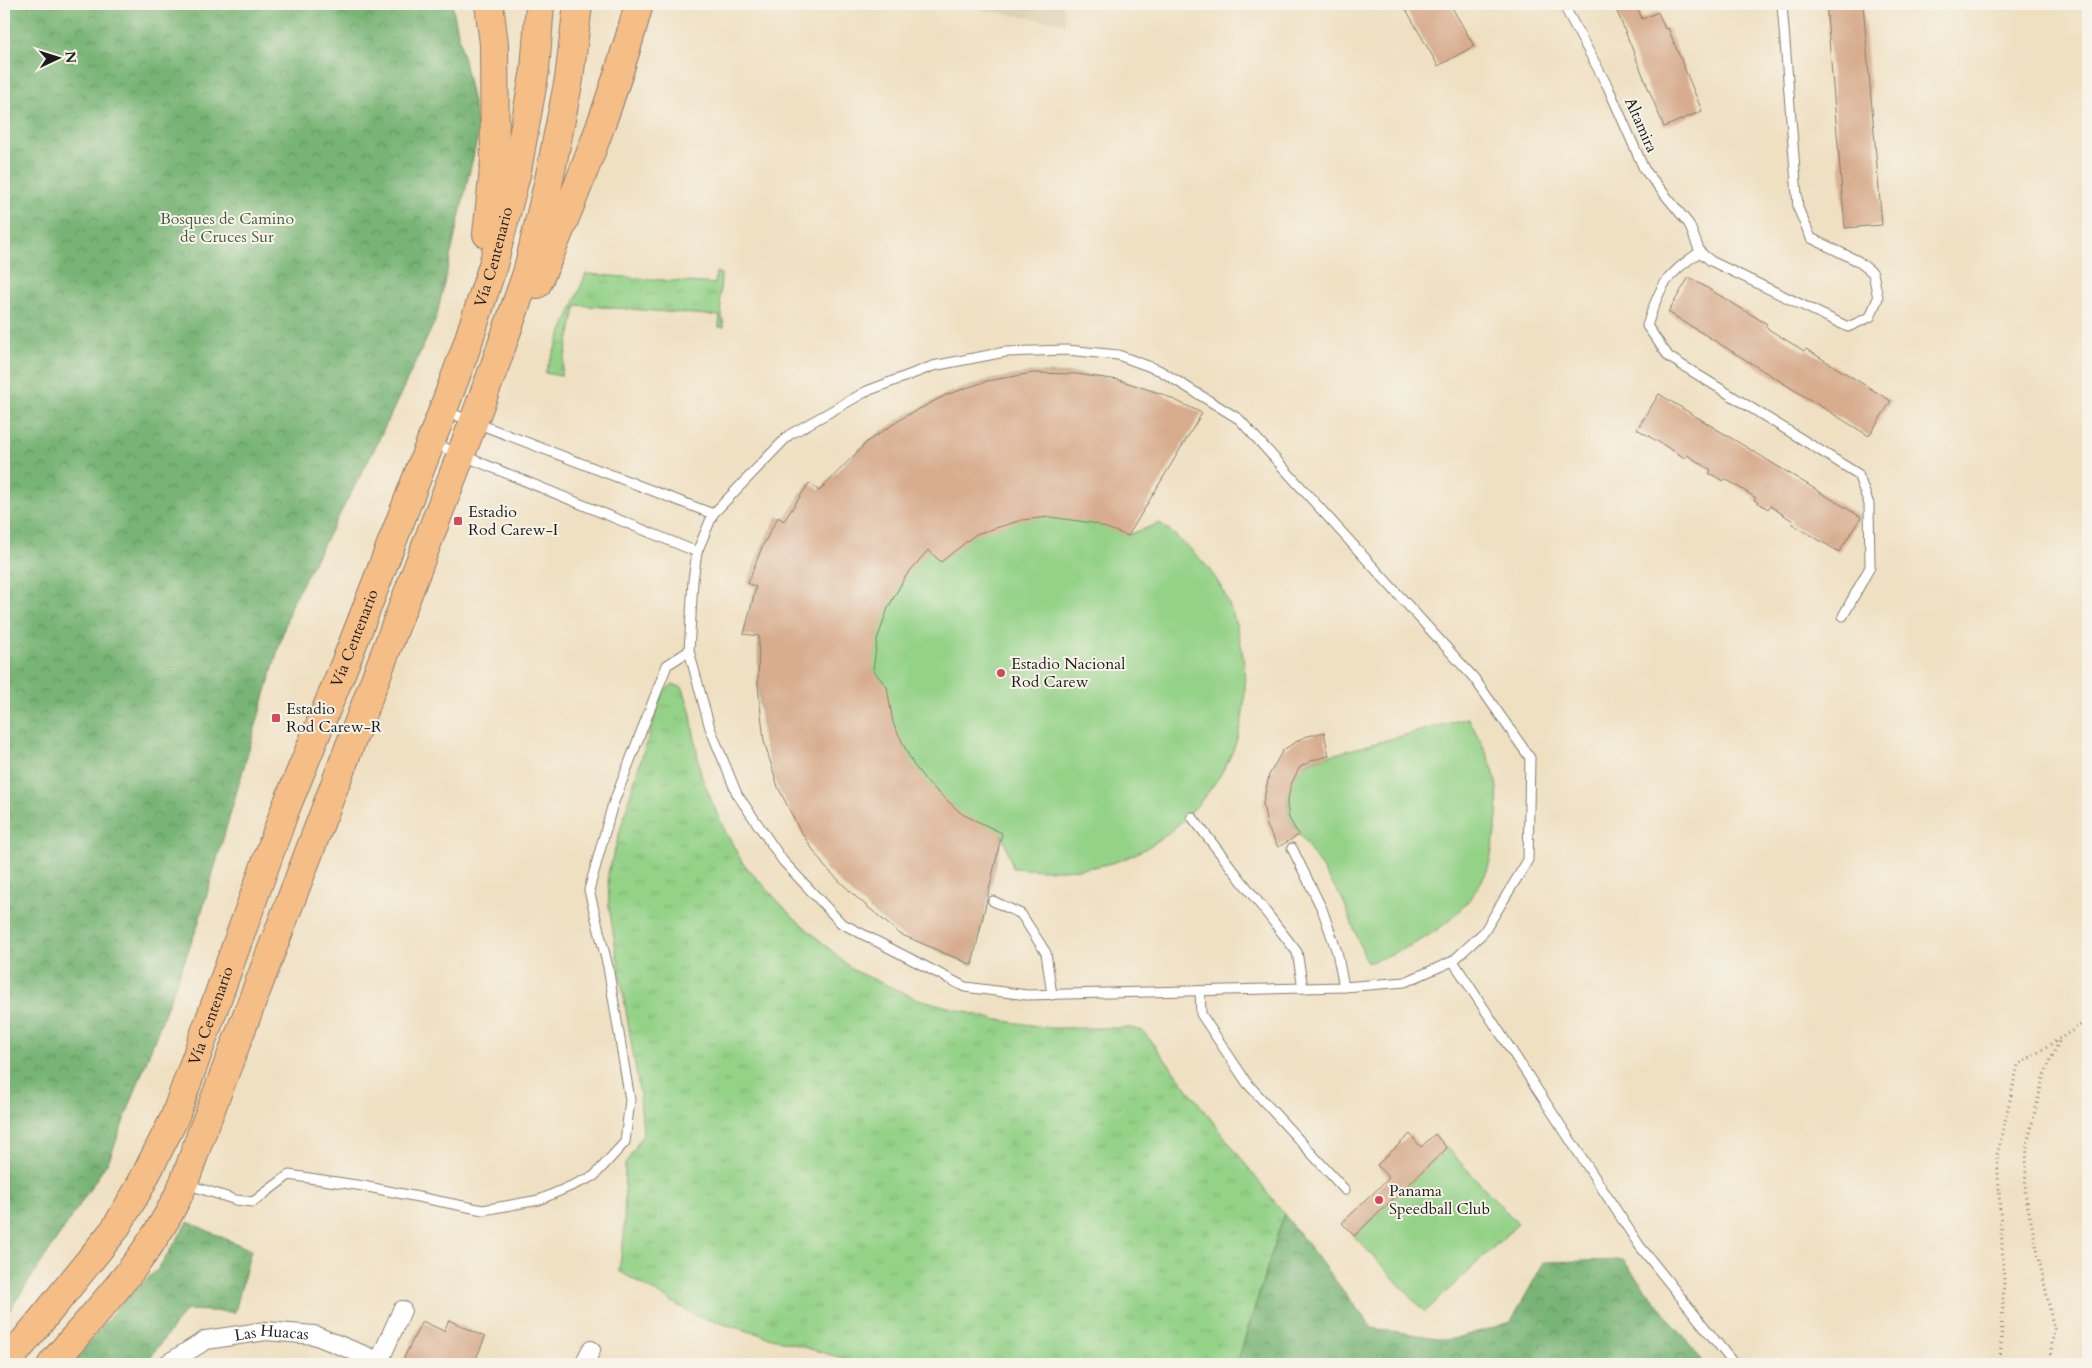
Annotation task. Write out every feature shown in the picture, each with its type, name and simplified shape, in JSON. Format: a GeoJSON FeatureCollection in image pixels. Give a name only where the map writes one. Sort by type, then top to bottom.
{"type":"FeatureCollection","features":[{"type":"Feature","properties":{"kind":"highway"},"geometry":{"type":"LineString","coordinates":[[465,351],[484,260],[495,160],[494,44],[489,4]]}},
{"type":"Feature","properties":{"kind":"highway","name":"Vía Centenario"},"geometry":{"type":"LineString","coordinates":[[6,1364],[115,1229],[138,1190],[174,1119],[285,810],[350,651],[465,351],[493,265],[518,170],[535,70],[540,4]]}},
{"type":"Feature","properties":{"kind":"highway","name":"Vía Centenario"},"geometry":{"type":"LineString","coordinates":[[52,1364],[143,1254],[178,1198],[184,1183],[198,1142],[474,422],[527,273],[569,79],[578,4]]}},
{"type":"Feature","properties":{"kind":"highway"},"geometry":{"type":"LineString","coordinates":[[494,368],[534,292],[576,192],[612,99],[639,4]]}},
{"type":"Feature","properties":{"kind":"street"},"geometry":{"type":"LineString","coordinates":[[378,1363],[402,1310]]}},
{"type":"Feature","properties":{"kind":"street","name":"Las Huacas"},"geometry":{"type":"LineString","coordinates":[[167,1364],[206,1340],[266,1331],[314,1335],[378,1363]]}},
{"type":"Feature","properties":{"kind":"lane","name":"Altamira"},"geometry":{"type":"LineString","coordinates":[[1563,4],[1608,87],[1644,169],[1689,224],[1700,252]]}},
{"type":"Feature","properties":{"kind":"lane"},"geometry":{"type":"LineString","coordinates":[[1782,4],[1798,208],[1811,238],[1858,261],[1873,274],[1878,298],[1870,317],[1848,327],[1711,260],[1700,252],[1679,265],[1657,294],[1647,326],[1669,357],[1858,474],[1869,504],[1870,567],[1843,616]]}},
{"type":"Feature","properties":{"kind":"lane"},"geometry":{"type":"LineString","coordinates":[[1067,350],[1118,355],[1159,370],[1239,419],[1474,678],[1530,758],[1528,860],[1484,932],[1453,961],[1405,982],[1344,987],[1052,995],[1027,995],[965,988],[841,923],[783,861],[737,794],[710,728],[690,651],[693,580],[697,552],[713,514],[789,434],[867,390],[933,366],[1005,352],[1067,350]]}},
{"type":"Feature","properties":{"kind":"lane"},"geometry":{"type":"LineString","coordinates":[[442,410],[713,514]]}},
{"type":"Feature","properties":{"kind":"lane"},"geometry":{"type":"LineString","coordinates":[[430,442],[697,552]]}},
{"type":"Feature","properties":{"kind":"lane"},"geometry":{"type":"LineString","coordinates":[[184,1183],[236,1200],[253,1202],[289,1175],[363,1186],[483,1210],[540,1200],[594,1176],[625,1142],[630,1100],[608,967],[589,890],[612,807],[667,665],[690,651]]}},
{"type":"Feature","properties":{"kind":"lane"},"geometry":{"type":"LineString","coordinates":[[1192,817],[1297,952],[1302,988]]}},
{"type":"Feature","properties":{"kind":"lane"},"geometry":{"type":"LineString","coordinates":[[1292,848],[1322,909],[1337,952],[1344,987]]}},
{"type":"Feature","properties":{"kind":"lane"},"geometry":{"type":"LineString","coordinates":[[993,900],[1020,914],[1046,953],[1052,995]]}},
{"type":"Feature","properties":{"kind":"lane"},"geometry":{"type":"LineString","coordinates":[[1453,961],[1639,1245],[1734,1364]]}},
{"type":"Feature","properties":{"kind":"lane"},"geometry":{"type":"LineString","coordinates":[[1200,991],[1202,1014],[1247,1083],[1345,1190]]}},
{"type":"Feature","properties":{"kind":"path"},"geometry":{"type":"LineString","coordinates":[[2000,1364],[2004,1281],[1997,1154],[2018,1066],[2061,1037],[2088,1022]]}},
{"type":"Feature","properties":{"kind":"path"},"geometry":{"type":"LineString","coordinates":[[2049,1364],[2054,1329],[2025,1194],[2027,1144],[2044,1075],[2061,1037]]}},
{"type":"Feature","properties":{"kind":"shaded area"},"geometry":{"type":"Polygon","coordinates":[[[940,4],[1063,4],[1065,23],[940,4]]]}},
{"type":"Feature","properties":{"kind":"green space","name":"Bosques de Camino de Cruces Sur"},"geometry":{"type":"Polygon","coordinates":[[[4,4],[452,4],[479,131],[436,319],[374,450],[291,605],[198,925],[109,1160],[4,1319],[4,4]]]}},
{"type":"Feature","properties":{"kind":"green space"},"geometry":{"type":"Polygon","coordinates":[[[716,272],[721,274],[720,300],[724,327],[719,327],[720,316],[576,305],[561,376],[545,373],[586,274],[715,284],[716,272]]]}},
{"type":"Feature","properties":{"kind":"green space","name":"Estadio Nacional Rod Carew"},"geometry":{"type":"Polygon","coordinates":[[[1033,373],[1076,374],[1119,380],[1162,394],[1128,535],[1160,523],[1194,553],[1216,579],[1231,608],[1242,649],[1245,693],[1243,714],[1231,755],[1210,790],[1175,827],[1136,854],[1105,865],[1079,869],[1040,870],[1013,868],[1002,834],[972,965],[900,934],[856,897],[824,866],[778,787],[764,741],[758,686],[759,636],[744,634],[756,587],[748,583],[762,547],[778,517],[784,521],[809,483],[819,491],[868,441],[906,416],[946,395],[987,381],[1033,373]]]}},
{"type":"Feature","properties":{"kind":"green space"},"geometry":{"type":"Polygon","coordinates":[[[673,684],[683,688],[690,710],[701,775],[721,823],[742,862],[790,914],[853,970],[915,998],[992,1019],[1050,1028],[1130,1028],[1143,1031],[1284,1214],[1237,1364],[862,1364],[696,1316],[619,1271],[624,1236],[625,1165],[643,1134],[640,1096],[609,907],[608,873],[636,775],[663,692],[673,684]]]}},
{"type":"Feature","properties":{"kind":"green space"},"geometry":{"type":"Polygon","coordinates":[[[1468,718],[1490,761],[1497,788],[1496,824],[1487,871],[1475,892],[1450,920],[1420,941],[1367,963],[1343,900],[1289,818],[1288,800],[1291,784],[1299,771],[1313,760],[1468,718]]]}},
{"type":"Feature","properties":{"kind":"green space"},"geometry":{"type":"Polygon","coordinates":[[[1447,1148],[1518,1224],[1425,1312],[1354,1236],[1447,1148]]]}},
{"type":"Feature","properties":{"kind":"green space"},"geometry":{"type":"Polygon","coordinates":[[[1284,1214],[1372,1328],[1450,1340],[1511,1322],[1544,1262],[1623,1260],[1705,1364],[1237,1364],[1284,1214]]]}},
{"type":"Feature","properties":{"kind":"green space"},"geometry":{"type":"Polygon","coordinates":[[[188,1222],[251,1250],[235,1312],[186,1310],[145,1364],[72,1364],[123,1301],[158,1269],[188,1222]]]}},
{"type":"Feature","properties":{"kind":"building"},"geometry":{"type":"Polygon","coordinates":[[[1403,4],[1450,4],[1474,46],[1438,66],[1403,4]]]}},
{"type":"Feature","properties":{"kind":"building"},"geometry":{"type":"Polygon","coordinates":[[[1614,4],[1636,4],[1642,19],[1658,12],[1665,29],[1668,28],[1702,111],[1664,127],[1614,4]]]}},
{"type":"Feature","properties":{"kind":"building"},"geometry":{"type":"Polygon","coordinates":[[[1826,4],[1863,4],[1882,225],[1845,228],[1826,4]]]}},
{"type":"Feature","properties":{"kind":"building"},"geometry":{"type":"Polygon","coordinates":[[[1689,277],[1767,324],[1765,327],[1804,351],[1806,349],[1891,401],[1869,436],[1668,312],[1689,277]]]}},
{"type":"Feature","properties":{"kind":"building"},"geometry":{"type":"Polygon","coordinates":[[[1033,373],[1076,374],[1119,380],[1162,394],[1202,413],[1128,536],[1093,523],[1050,517],[1022,520],[976,534],[941,562],[928,550],[905,577],[888,608],[877,640],[873,670],[887,687],[893,723],[913,764],[928,783],[962,814],[1002,833],[972,965],[900,934],[856,897],[824,866],[799,829],[778,787],[764,741],[758,686],[759,636],[744,634],[756,587],[748,583],[762,547],[778,517],[784,521],[809,483],[819,491],[868,441],[906,416],[946,395],[987,381],[1033,373]]]}},
{"type":"Feature","properties":{"kind":"building"},"geometry":{"type":"Polygon","coordinates":[[[1659,394],[1861,517],[1839,552],[1792,524],[1793,521],[1770,506],[1768,509],[1754,500],[1756,498],[1732,483],[1725,479],[1723,481],[1709,473],[1711,470],[1687,455],[1685,458],[1637,429],[1659,394]]]}},
{"type":"Feature","properties":{"kind":"building"},"geometry":{"type":"Polygon","coordinates":[[[1324,732],[1329,756],[1313,760],[1300,767],[1291,784],[1287,804],[1289,818],[1299,835],[1278,847],[1267,826],[1263,803],[1269,775],[1283,750],[1304,737],[1324,732]]]}},
{"type":"Feature","properties":{"kind":"building","name":"Panama Speedball Club"},"geometry":{"type":"Polygon","coordinates":[[[1410,1134],[1421,1147],[1435,1134],[1447,1148],[1354,1236],[1342,1223],[1389,1178],[1377,1165],[1410,1134]]]}},
{"type":"Feature","properties":{"kind":"building"},"geometry":{"type":"Polygon","coordinates":[[[449,1320],[485,1337],[474,1364],[401,1364],[422,1321],[444,1331],[449,1320]]]}},
{"type":"Feature","properties":{"kind":"place","name":"Estadio Rod Carew-I"},"geometry":{"type":"Point","coordinates":[458,521]}},
{"type":"Feature","properties":{"kind":"place","name":"Estadio Nacional Rod Carew"},"geometry":{"type":"Point","coordinates":[1001,673]}},
{"type":"Feature","properties":{"kind":"place","name":"Estadio Rod Carew-R"},"geometry":{"type":"Point","coordinates":[276,718]}},
{"type":"Feature","properties":{"kind":"place","name":"Panama Speedball Club"},"geometry":{"type":"Point","coordinates":[1379,1200]}}]}
